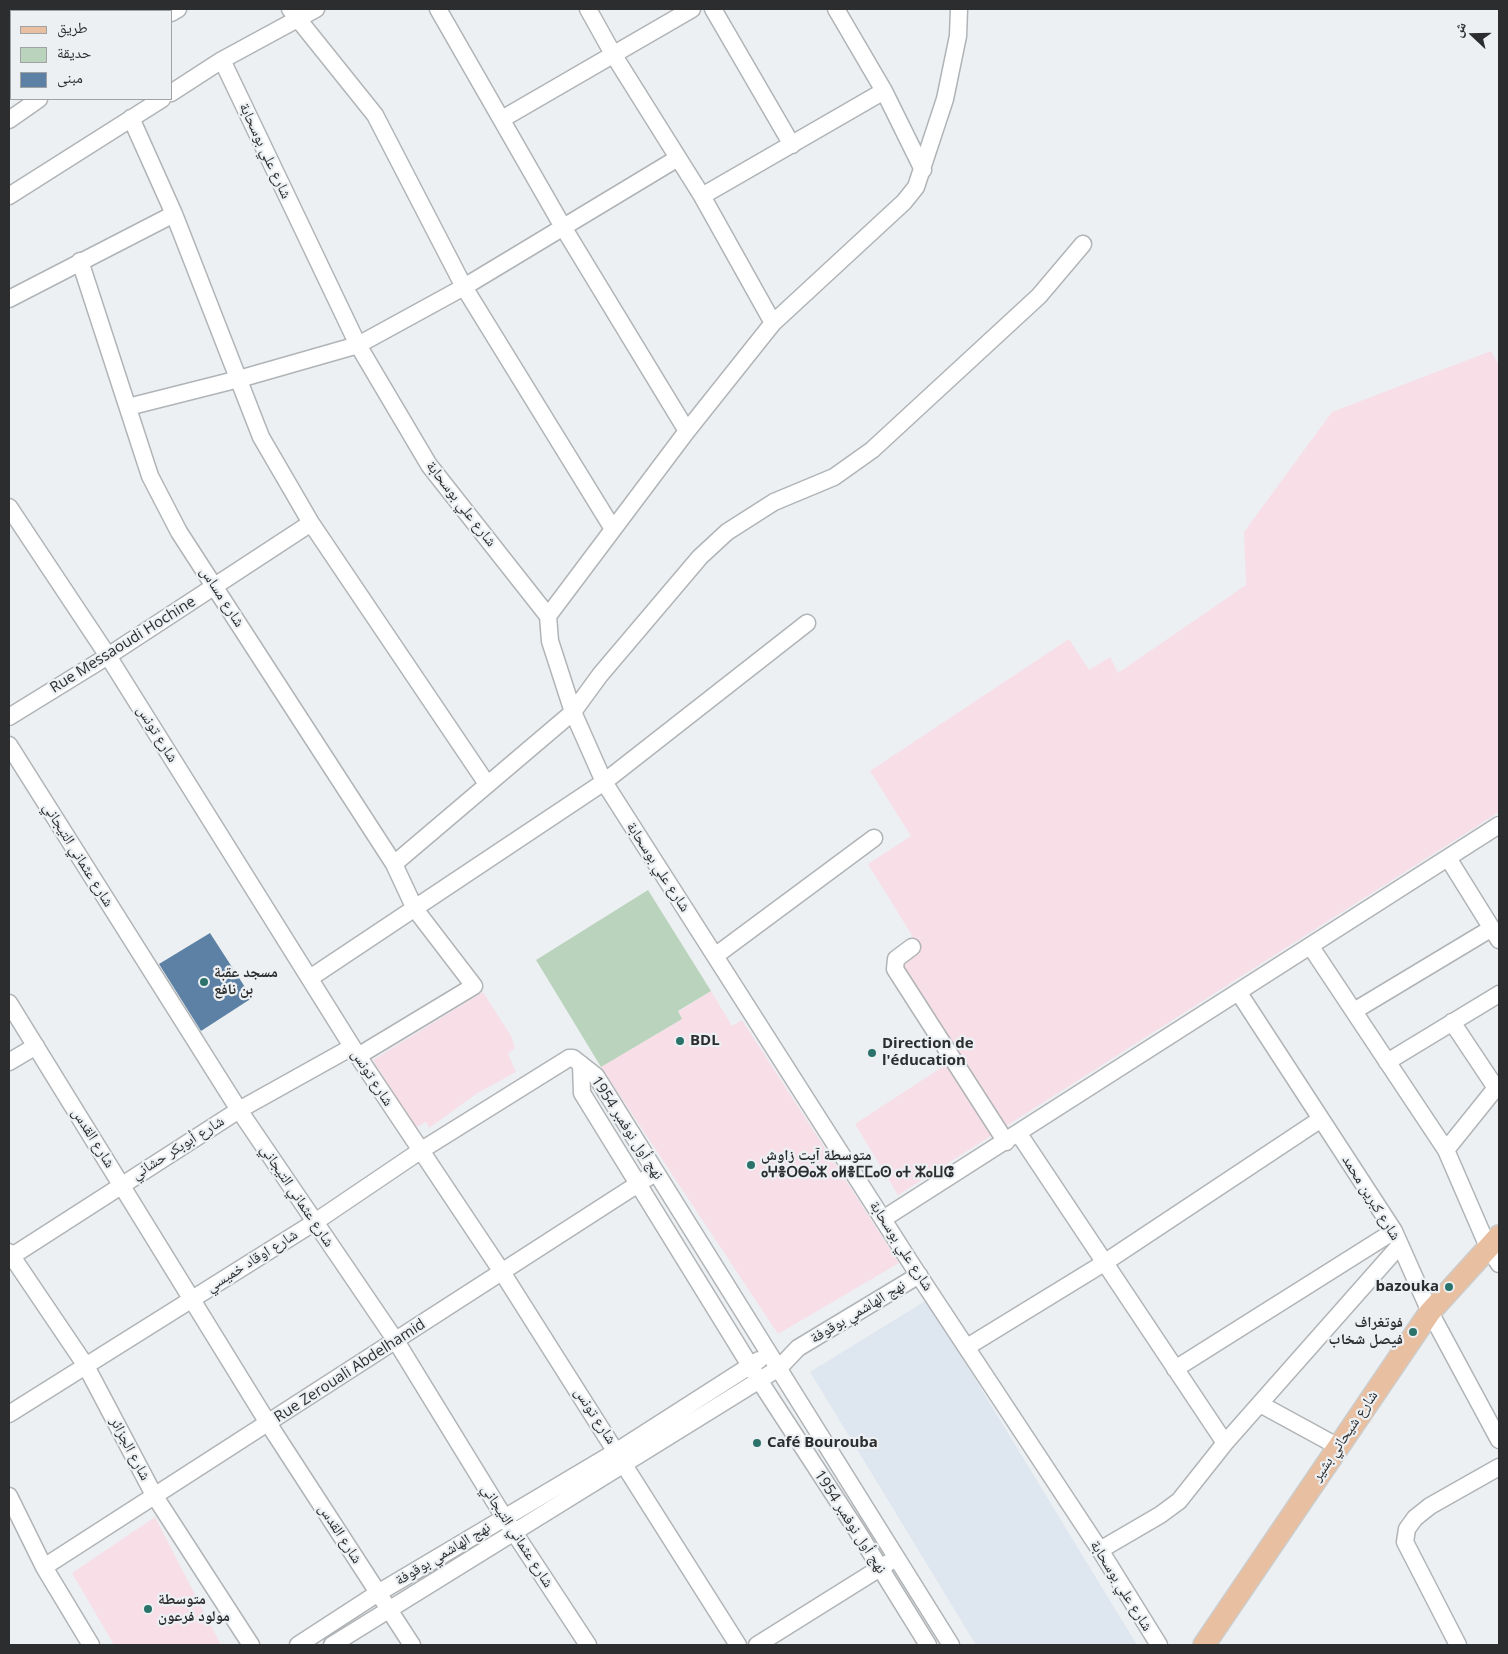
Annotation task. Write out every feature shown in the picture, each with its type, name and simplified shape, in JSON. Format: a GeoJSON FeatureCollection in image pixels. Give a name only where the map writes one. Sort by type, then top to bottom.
{"type":"FeatureCollection","features":[{"type":"Feature","properties":{"kind":"main road","name":"شارع شيحاني بشير"},"geometry":{"type":"LineString","coordinates":[[1204,1645],[1337,1446],[1430,1312],[1496,1249]]}},
{"type":"Feature","properties":{"kind":"street"},"geometry":{"type":"LineString","coordinates":[[172,91],[293,14],[316,9]]}},
{"type":"Feature","properties":{"kind":"street"},"geometry":{"type":"LineString","coordinates":[[438,9],[563,227],[687,431]]}},
{"type":"Feature","properties":{"kind":"street"},"geometry":{"type":"LineString","coordinates":[[588,9],[613,54],[702,196],[773,323]]}},
{"type":"Feature","properties":{"kind":"street"},"geometry":{"type":"LineString","coordinates":[[502,119],[692,9]]}},
{"type":"Feature","properties":{"kind":"street"},"geometry":{"type":"LineString","coordinates":[[713,9],[792,145]]}},
{"type":"Feature","properties":{"kind":"street"},"geometry":{"type":"LineString","coordinates":[[836,9],[884,90],[923,170]]}},
{"type":"Feature","properties":{"kind":"street"},"geometry":{"type":"LineString","coordinates":[[548,616],[687,431],[773,323],[904,202],[916,187],[945,99],[958,36],[959,9]]}},
{"type":"Feature","properties":{"kind":"street"},"geometry":{"type":"LineString","coordinates":[[293,14],[375,115],[464,287],[613,529]]}},
{"type":"Feature","properties":{"kind":"street","name":"شارع علي بوسحابة"},"geometry":{"type":"LineString","coordinates":[[222,60],[358,345],[429,465],[548,616],[550,642],[573,712],[604,782],[919,1275],[1100,1550],[1159,1645]]}},
{"type":"Feature","properties":{"kind":"street"},"geometry":{"type":"LineString","coordinates":[[702,196],[884,90]]}},
{"type":"Feature","properties":{"kind":"street"},"geometry":{"type":"LineString","coordinates":[[9,120],[38,100]]}},
{"type":"Feature","properties":{"kind":"street"},"geometry":{"type":"LineString","coordinates":[[9,196],[160,100]]}},
{"type":"Feature","properties":{"kind":"street"},"geometry":{"type":"LineString","coordinates":[[131,118],[174,214],[261,437],[311,523],[487,784]]}},
{"type":"Feature","properties":{"kind":"street"},"geometry":{"type":"LineString","coordinates":[[128,407],[238,379],[358,345],[464,287],[678,158]]}},
{"type":"Feature","properties":{"kind":"street"},"geometry":{"type":"LineString","coordinates":[[9,299],[80,260],[174,214]]}},
{"type":"Feature","properties":{"kind":"street"},"geometry":{"type":"LineString","coordinates":[[394,864],[573,712],[600,675],[707,550],[727,532],[780,499],[834,477],[872,450],[1039,296],[1083,244]]}},
{"type":"Feature","properties":{"kind":"street","name":"شارع مساس"},"geometry":{"type":"LineString","coordinates":[[80,260],[150,476],[179,532],[394,864],[415,909]]}},
{"type":"Feature","properties":{"kind":"street","name":"شارع تونس"},"geometry":{"type":"LineString","coordinates":[[9,508],[108,656],[355,1052],[502,1272],[621,1457],[738,1645]]}},
{"type":"Feature","properties":{"kind":"street","name":"Rue Messaoudi Hochine"},"geometry":{"type":"LineString","coordinates":[[9,717],[108,656],[311,523]]}},
{"type":"Feature","properties":{"kind":"street"},"geometry":{"type":"LineString","coordinates":[[310,978],[604,782],[807,623]]}},
{"type":"Feature","properties":{"kind":"street","name":"شارع عثماني التيجاني"},"geometry":{"type":"LineString","coordinates":[[9,745],[239,1110],[396,1341],[504,1517],[588,1645]]}},
{"type":"Feature","properties":{"kind":"street"},"geometry":{"type":"LineString","coordinates":[[883,1219],[1312,947],[1499,825]]}},
{"type":"Feature","properties":{"kind":"street"},"geometry":{"type":"LineString","coordinates":[[715,956],[874,838]]}},
{"type":"Feature","properties":{"kind":"street"},"geometry":{"type":"LineString","coordinates":[[1354,1011],[1496,934],[1448,858]]}},
{"type":"Feature","properties":{"kind":"street","name":"شارع أبوبكر حشاني"},"geometry":{"type":"LineString","coordinates":[[10,1255],[239,1110],[355,1052],[474,986],[415,909]]}},
{"type":"Feature","properties":{"kind":"street"},"geometry":{"type":"LineString","coordinates":[[912,947],[896,959],[894,964],[897,974],[1012,1138],[1104,1263],[1225,1444]]}},
{"type":"Feature","properties":{"kind":"street"},"geometry":{"type":"LineString","coordinates":[[1312,947],[1446,1150],[1496,1249]]}},
{"type":"Feature","properties":{"kind":"street","name":"شارع كبرين محمد"},"geometry":{"type":"LineString","coordinates":[[1239,993],[1397,1238],[1430,1312],[1499,1440]]}},
{"type":"Feature","properties":{"kind":"street"},"geometry":{"type":"LineString","coordinates":[[1387,1062],[1499,994]]}},
{"type":"Feature","properties":{"kind":"street","name":"شارع القدس"},"geometry":{"type":"LineString","coordinates":[[9,1003],[268,1423],[412,1645]]}},
{"type":"Feature","properties":{"kind":"street"},"geometry":{"type":"LineString","coordinates":[[1446,1150],[1498,1086],[1452,1022]]}},
{"type":"Feature","properties":{"kind":"street"},"geometry":{"type":"LineString","coordinates":[[9,1062],[36,1046]]}},
{"type":"Feature","properties":{"kind":"street","name":"شارع اوقاد خميسي"},"geometry":{"type":"LineString","coordinates":[[9,1414],[315,1222],[420,1151],[575,1061]]}},
{"type":"Feature","properties":{"kind":"street","name":"نهج أول نوفمبر 1954"},"geometry":{"type":"LineString","coordinates":[[575,1061],[596,1076],[655,1173],[898,1556],[951,1645]]}},
{"type":"Feature","properties":{"kind":"street","name":"نهج أول نوفمبر 1954"},"geometry":{"type":"LineString","coordinates":[[575,1061],[582,1093],[750,1366],[928,1645]]}},
{"type":"Feature","properties":{"kind":"street"},"geometry":{"type":"LineString","coordinates":[[967,1347],[1104,1263],[1321,1119]]}},
{"type":"Feature","properties":{"kind":"street","name":"Rue Zerouali Abdelhamid"},"geometry":{"type":"LineString","coordinates":[[44,1567],[655,1173]]}},
{"type":"Feature","properties":{"kind":"street"},"geometry":{"type":"LineString","coordinates":[[1175,1369],[1397,1238]]}},
{"type":"Feature","properties":{"kind":"street"},"geometry":{"type":"LineString","coordinates":[[1100,1550],[1179,1501],[1397,1238]]}},
{"type":"Feature","properties":{"kind":"street","name":"شارع الجزائر"},"geometry":{"type":"LineString","coordinates":[[10,1255],[86,1366],[154,1495],[251,1645]]}},
{"type":"Feature","properties":{"kind":"street","name":"نهج الهاشمي بوقوفة"},"geometry":{"type":"LineString","coordinates":[[298,1645],[378,1593],[504,1517],[621,1457],[759,1380],[779,1368],[798,1348],[919,1275]]}},
{"type":"Feature","properties":{"kind":"street","name":"نهج الهاشمي بوقوفة"},"geometry":{"type":"LineString","coordinates":[[332,1645],[514,1532],[770,1353],[798,1348]]}},
{"type":"Feature","properties":{"kind":"street"},"geometry":{"type":"LineString","coordinates":[[1260,1404],[1337,1446]]}},
{"type":"Feature","properties":{"kind":"street"},"geometry":{"type":"LineString","coordinates":[[1458,1645],[1404,1542],[1407,1529],[1414,1518],[1430,1506],[1499,1467]]}},
{"type":"Feature","properties":{"kind":"street"},"geometry":{"type":"LineString","coordinates":[[9,1496],[44,1567],[91,1645]]}},
{"type":"Feature","properties":{"kind":"street"},"geometry":{"type":"LineString","coordinates":[[856,1530],[873,1519]]}},
{"type":"Feature","properties":{"kind":"street"},"geometry":{"type":"LineString","coordinates":[[757,1645],[898,1556]]}},
{"type":"Feature","properties":{"kind":"shaded area"},"geometry":{"type":"Polygon","coordinates":[[[1491,351],[1499,365],[1499,812],[898,1195],[855,1124],[959,1056],[893,950],[913,937],[868,864],[911,836],[870,771],[1069,639],[1089,670],[1110,657],[1118,673],[1246,585],[1244,532],[1332,412],[1491,351]]]}},
{"type":"Feature","properties":{"kind":"shaded area","name":"متوسطة آيت زاوش ⴰⵖⴻⵔⴱⴰⵣ ⴰⵍⴻⵎⵎⴰⵙ ⴰⵜ ⵣⴰⵡⵛ"},"geometry":{"type":"Polygon","coordinates":[[[711,991],[732,1026],[742,1020],[899,1263],[778,1334],[601,1067],[682,1019],[678,1012],[711,991]]]}},
{"type":"Feature","properties":{"kind":"shaded area"},"geometry":{"type":"Polygon","coordinates":[[[483,992],[511,1036],[515,1048],[508,1054],[516,1072],[476,1094],[429,1128],[426,1122],[415,1128],[373,1060],[483,992]]]}},
{"type":"Feature","properties":{"kind":"shaded area"},"geometry":{"type":"Polygon","coordinates":[[[927,1300],[1137,1645],[976,1645],[810,1372],[927,1300]]]}},
{"type":"Feature","properties":{"kind":"shaded area","name":"متوسطة مولود فرعون"},"geometry":{"type":"Polygon","coordinates":[[[155,1517],[221,1645],[114,1645],[72,1573],[155,1517]]]}},
{"type":"Feature","properties":{"kind":"green space"},"geometry":{"type":"Polygon","coordinates":[[[648,890],[711,991],[678,1011],[682,1019],[601,1067],[536,960],[648,890]]]}},
{"type":"Feature","properties":{"kind":"building","name":"مسجد عقبة بن نافع"},"geometry":{"type":"Polygon","coordinates":[[[210,933],[252,998],[201,1031],[159,964],[210,933]]]}},
{"type":"Feature","properties":{"kind":"place","name":"مسجد عقبة بن نافع"},"geometry":{"type":"Point","coordinates":[204,982]}},
{"type":"Feature","properties":{"kind":"place","name":"BDL"},"geometry":{"type":"Point","coordinates":[680,1041]}},
{"type":"Feature","properties":{"kind":"place","name":"Direction de l'éducation"},"geometry":{"type":"Point","coordinates":[872,1053]}},
{"type":"Feature","properties":{"kind":"place","name":"متوسطة آيت زاوش ⴰⵖⴻⵔⴱⴰⵣ ⴰⵍⴻⵎⵎⴰⵙ ⴰⵜ ⵣⴰⵡⵛ"},"geometry":{"type":"Point","coordinates":[751,1165]}},
{"type":"Feature","properties":{"kind":"place","name":"bazouka"},"geometry":{"type":"Point","coordinates":[1449,1287]}},
{"type":"Feature","properties":{"kind":"place","name":"فوتغراف فيصل شخاب"},"geometry":{"type":"Point","coordinates":[1413,1332]}},
{"type":"Feature","properties":{"kind":"place","name":"Café Bourouba"},"geometry":{"type":"Point","coordinates":[757,1443]}},
{"type":"Feature","properties":{"kind":"place","name":"متوسطة مولود فرعون"},"geometry":{"type":"Point","coordinates":[148,1609]}}]}
